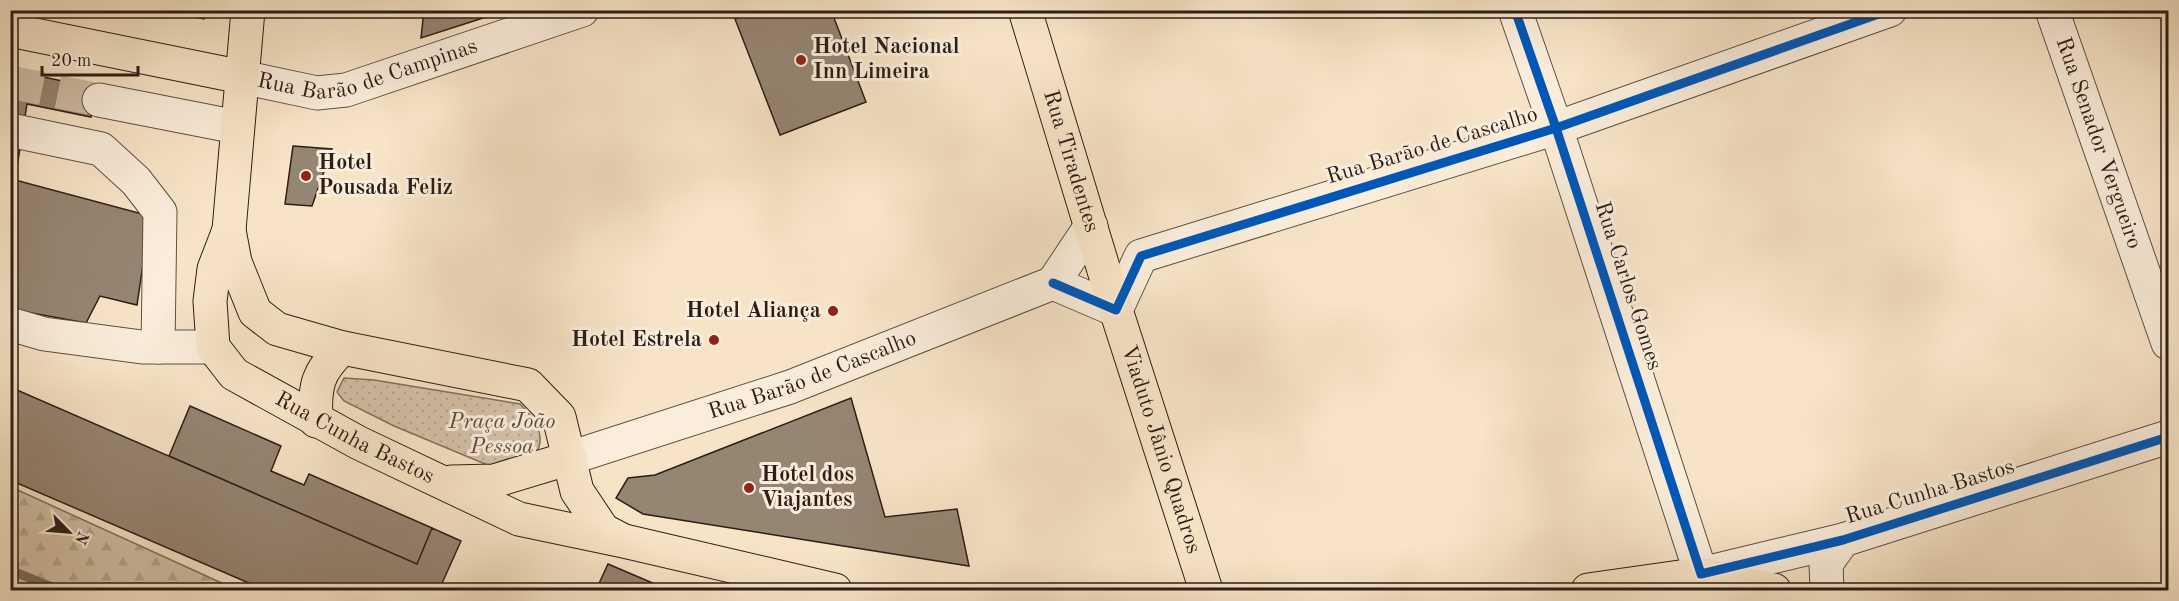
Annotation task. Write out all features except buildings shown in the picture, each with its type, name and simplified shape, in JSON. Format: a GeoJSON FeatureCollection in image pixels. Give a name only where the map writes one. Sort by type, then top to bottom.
{"type":"FeatureCollection","features":[{"type":"Feature","properties":{"kind":"main road","name":"Rua Cunha Bastos"},"geometry":{"type":"LineString","coordinates":[[248,10],[229,230],[235,262],[255,312],[277,329],[343,348],[528,386],[559,417],[581,499],[603,530],[624,541]]}},
{"type":"Feature","properties":{"kind":"main road","name":"Rua Tiradentes"},"geometry":{"type":"LineString","coordinates":[[1025,10],[1116,310]]}},
{"type":"Feature","properties":{"kind":"main road","name":"Rua Barão de Campinas"},"geometry":{"type":"LineString","coordinates":[[10,30],[242,77]]}},
{"type":"Feature","properties":{"kind":"main road","name":"Rua Cunha Bastos"},"geometry":{"type":"LineString","coordinates":[[229,230],[214,269],[210,302],[213,347],[234,374],[316,422],[519,519],[624,541],[835,591]]}},
{"type":"Feature","properties":{"kind":"main road","name":"Viaduto Jânio Quadros"},"geometry":{"type":"LineString","coordinates":[[1116,310],[1206,591]]}},
{"type":"Feature","properties":{"kind":"main road"},"geometry":{"type":"LineString","coordinates":[[316,422],[315,399],[318,381],[327,362],[343,348]]}},
{"type":"Feature","properties":{"kind":"main road"},"geometry":{"type":"LineString","coordinates":[[443,482],[494,481],[570,458]]}},
{"type":"Feature","properties":{"kind":"main road","name":"Rua Cunha Bastos"},"geometry":{"type":"LineString","coordinates":[[1588,591],[1701,574]]}},
{"type":"Feature","properties":{"kind":"main road"},"geometry":{"type":"LineString","coordinates":[[1701,574],[1774,591]]}},
{"type":"Feature","properties":{"kind":"street","name":"Rua Barão de Campinas"},"geometry":{"type":"LineString","coordinates":[[242,77],[317,93],[346,90],[582,10]]}},
{"type":"Feature","properties":{"kind":"street","name":"Rua Carlos Gomes"},"geometry":{"type":"LineString","coordinates":[[1515,10],[1556,128],[1701,574]]}},
{"type":"Feature","properties":{"kind":"street","name":"Rua Barão de Cascalho"},"geometry":{"type":"LineString","coordinates":[[1116,310],[1141,256],[1556,128],[1890,10]]}},
{"type":"Feature","properties":{"kind":"street","name":"Rua Senador Vergueiro"},"geometry":{"type":"LineString","coordinates":[[2052,10],[2169,343]]}},
{"type":"Feature","properties":{"kind":"street"},"geometry":{"type":"LineString","coordinates":[[99,100],[237,127]]}},
{"type":"Feature","properties":{"kind":"street"},"geometry":{"type":"LineString","coordinates":[[10,130],[101,149],[136,181],[160,212],[150,347]]}},
{"type":"Feature","properties":{"kind":"street"},"geometry":{"type":"LineString","coordinates":[[1091,226],[1053,283],[1116,310]]}},
{"type":"Feature","properties":{"kind":"street","name":"Rua Barão de Cascalho"},"geometry":{"type":"LineString","coordinates":[[570,458],[790,387],[1053,283]]}},
{"type":"Feature","properties":{"kind":"street"},"geometry":{"type":"LineString","coordinates":[[10,324],[44,334],[150,347],[213,347]]}},
{"type":"Feature","properties":{"kind":"street","name":"Rua Cunha Bastos"},"geometry":{"type":"LineString","coordinates":[[1701,574],[1843,540],[2169,437]]}},
{"type":"Feature","properties":{"kind":"street"},"geometry":{"type":"LineString","coordinates":[[1827,591],[1826,564],[1843,540]]}},
{"type":"Feature","properties":{"kind":"green space","name":"Praça João Pessoa"},"geometry":{"type":"Polygon","coordinates":[[[344,378],[374,380],[520,404],[538,429],[539,447],[528,463],[497,469],[394,426],[344,401],[337,392],[344,378]]]}},
{"type":"Feature","properties":{"kind":"green space"},"geometry":{"type":"Polygon","coordinates":[[[11,487],[237,590],[11,590],[11,487]]]}},
{"type":"Feature","properties":{"kind":"waterway"},"geometry":{"type":"LineString","coordinates":[[10,570],[59,590]]}},
{"type":"Feature","properties":{"kind":"tunnel"},"geometry":{"type":"LineString","coordinates":[[10,82],[99,100]]}},
{"type":"Feature","properties":{"kind":"cycle path"},"geometry":{"type":"LineString","coordinates":[[1515,10],[1556,128],[1701,574],[1843,540],[2168,437]]}},
{"type":"Feature","properties":{"kind":"cycle path"},"geometry":{"type":"LineString","coordinates":[[1053,283],[1116,310],[1141,256],[1556,128],[1890,10]]}},
{"type":"Feature","properties":{"kind":"place","name":"Hotel Nacional Inn Limeira"},"geometry":{"type":"Point","coordinates":[801,60]}},
{"type":"Feature","properties":{"kind":"place","name":"Hotel Pousada Feliz"},"geometry":{"type":"Point","coordinates":[306,176]}},
{"type":"Feature","properties":{"kind":"place","name":"Hotel Aliança"},"geometry":{"type":"Point","coordinates":[833,311]}},
{"type":"Feature","properties":{"kind":"place","name":"Hotel Estrela"},"geometry":{"type":"Point","coordinates":[714,340]}},
{"type":"Feature","properties":{"kind":"place","name":"Hotel dos Viajantes"},"geometry":{"type":"Point","coordinates":[749,488]}}]}
